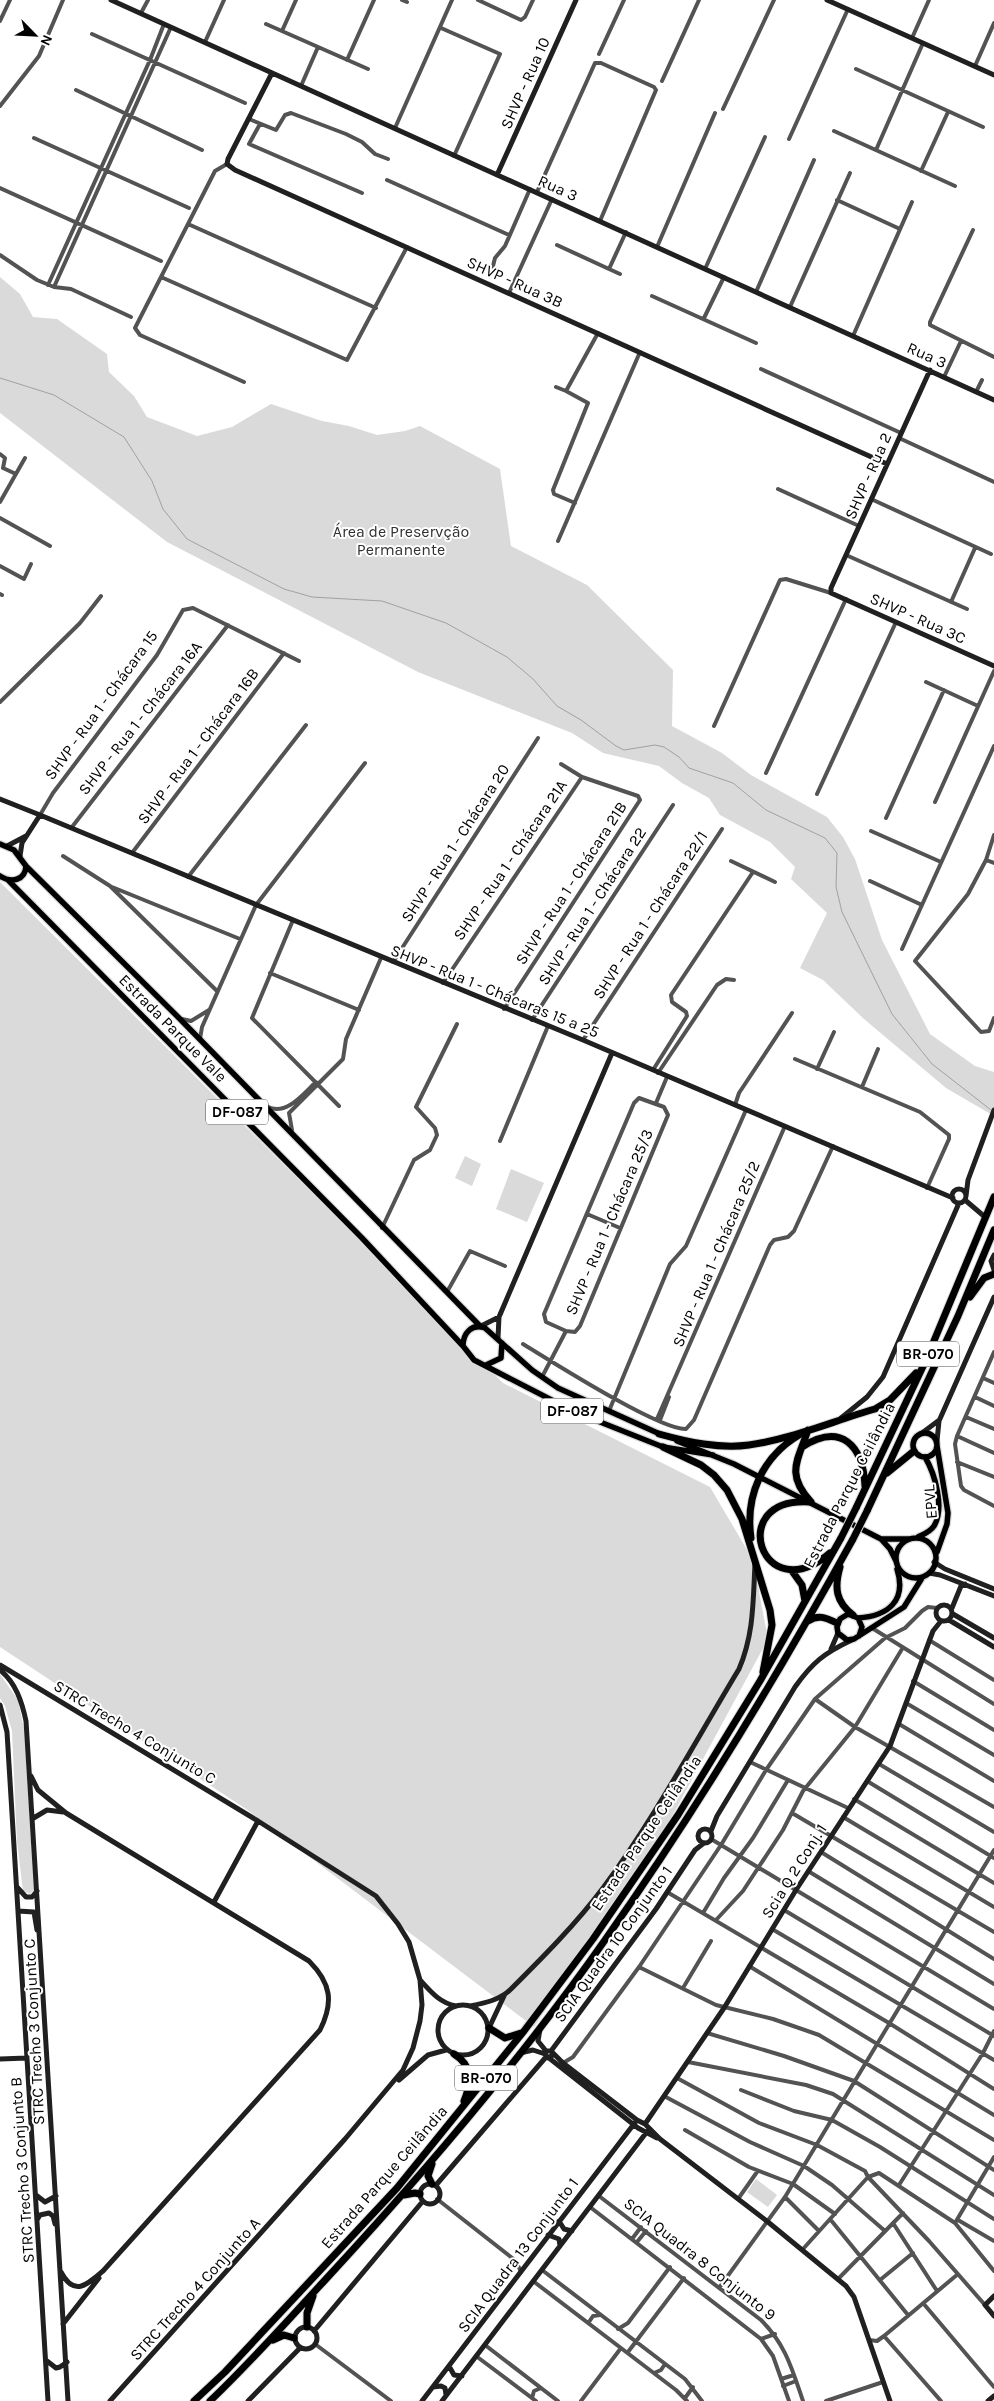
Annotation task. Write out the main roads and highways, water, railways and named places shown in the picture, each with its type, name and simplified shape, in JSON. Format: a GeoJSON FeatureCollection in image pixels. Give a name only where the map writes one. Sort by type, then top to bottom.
{"type":"FeatureCollection","features":[{"type":"Feature","properties":{"kind":"highway","name":"Estrada Parque Ceilândia"},"geometry":{"type":"LineString","coordinates":[[194,2401],[225,2372],[397,2188],[524,2032],[592,1939],[678,1815],[760,1681],[856,1508],[926,1360],[994,1197]]}},
{"type":"Feature","properties":{"kind":"highway","name":"Estrada Parque Ceilândia"},"geometry":{"type":"LineString","coordinates":[[210,2401],[404,2196],[520,2053],[603,1942],[681,1829],[806,1623],[852,1539],[958,1316],[994,1230]]}},
{"type":"Feature","properties":{"kind":"highway"},"geometry":{"type":"LineString","coordinates":[[958,1316],[980,1282],[994,1272]]}},
{"type":"Feature","properties":{"kind":"highway"},"geometry":{"type":"LineString","coordinates":[[658,1434],[697,1443],[740,1446],[765,1442],[874,1409],[890,1400],[908,1384],[926,1360]]}},
{"type":"Feature","properties":{"kind":"highway"},"geometry":{"type":"LineString","coordinates":[[808,1430],[795,1464],[796,1481],[811,1502]]}},
{"type":"Feature","properties":{"kind":"highway"},"geometry":{"type":"LineString","coordinates":[[754,1563],[749,1519],[758,1476],[778,1451],[789,1441],[808,1430]]}},
{"type":"Feature","properties":{"kind":"highway"},"geometry":{"type":"LineString","coordinates":[[802,1447],[820,1437],[830,1435],[844,1439],[854,1448],[862,1462],[865,1489]]}},
{"type":"Feature","properties":{"kind":"highway"},"geometry":{"type":"LineString","coordinates":[[662,1447],[701,1465],[714,1476],[727,1490],[742,1519],[770,1610],[772,1625],[760,1681]]}},
{"type":"Feature","properties":{"kind":"highway"},"geometry":{"type":"LineString","coordinates":[[883,1477],[914,1451]]}},
{"type":"Feature","properties":{"kind":"highway"},"geometry":{"type":"LineString","coordinates":[[811,1502],[796,1501],[777,1506],[764,1520],[761,1527],[760,1543],[766,1556],[776,1566],[792,1571],[814,1566],[834,1550]]}},
{"type":"Feature","properties":{"kind":"highway"},"geometry":{"type":"LineString","coordinates":[[844,1554],[836,1588],[843,1606],[856,1616]]}},
{"type":"Feature","properties":{"kind":"highway"},"geometry":{"type":"LineString","coordinates":[[792,1571],[802,1585],[805,1601]]}},
{"type":"Feature","properties":{"kind":"highway"},"geometry":{"type":"LineString","coordinates":[[806,1623],[814,1618],[822,1617],[837,1623]]}},
{"type":"Feature","properties":{"kind":"highway"},"geometry":{"type":"LineString","coordinates":[[489,2028],[505,2038],[524,2032]]}},
{"type":"Feature","properties":{"kind":"highway"},"geometry":{"type":"LineString","coordinates":[[454,2054],[466,2065],[470,2075],[470,2085],[461,2108]]}},
{"type":"Feature","properties":{"kind":"highway"},"geometry":{"type":"LineString","coordinates":[[434,2185],[428,2176],[439,2152]]}},
{"type":"Feature","properties":{"kind":"highway"},"geometry":{"type":"LineString","coordinates":[[404,2196],[415,2193],[421,2198]]}},
{"type":"Feature","properties":{"kind":"highway"},"geometry":{"type":"LineString","coordinates":[[311,2329],[307,2313],[314,2292]]}},
{"type":"Feature","properties":{"kind":"highway"},"geometry":{"type":"LineString","coordinates":[[266,2344],[284,2335],[294,2338]]}},
{"type":"Feature","properties":{"kind":"main road","name":"DF-087"},"geometry":{"type":"LineString","coordinates":[[2,844],[20,856],[26,866]]}},
{"type":"Feature","properties":{"kind":"main road"},"geometry":{"type":"LineString","coordinates":[[9,881],[22,876],[26,866]]}},
{"type":"Feature","properties":{"kind":"main road","name":"Estrada Parque Vale"},"geometry":{"type":"LineString","coordinates":[[26,866],[179,1018],[382,1228],[480,1326]]}},
{"type":"Feature","properties":{"kind":"main road","name":"DF-087"},"geometry":{"type":"LineString","coordinates":[[0,876],[9,881]]}},
{"type":"Feature","properties":{"kind":"main road","name":"Estrada Parque Vale"},"geometry":{"type":"LineString","coordinates":[[9,881],[362,1238],[463,1346]]}},
{"type":"Feature","properties":{"kind":"main road","name":"DF-087"},"geometry":{"type":"LineString","coordinates":[[480,1326],[542,1377],[569,1394],[658,1434],[713,1455],[811,1502],[881,1539],[890,1549],[896,1561],[897,1569]]}},
{"type":"Feature","properties":{"kind":"main road"},"geometry":{"type":"LineString","coordinates":[[463,1346],[466,1333],[472,1328],[480,1326]]}},
{"type":"Feature","properties":{"kind":"main road"},"geometry":{"type":"LineString","coordinates":[[486,1365],[500,1358],[500,1341]]}},
{"type":"Feature","properties":{"kind":"main road","name":"DF-087"},"geometry":{"type":"LineString","coordinates":[[463,1346],[474,1360],[575,1412],[662,1447],[713,1455]]}},
{"type":"Feature","properties":{"kind":"main road"},"geometry":{"type":"LineString","coordinates":[[922,1432],[930,1433],[937,1444],[933,1455],[919,1456],[914,1451],[914,1440],[922,1432]]}},
{"type":"Feature","properties":{"kind":"main road","name":"EPVL"},"geometry":{"type":"LineString","coordinates":[[936,1554],[947,1524],[948,1513],[937,1444]]}},
{"type":"Feature","properties":{"kind":"main road","name":"EPVL"},"geometry":{"type":"LineString","coordinates":[[915,1538],[930,1531],[939,1512],[934,1480],[925,1457]]}},
{"type":"Feature","properties":{"kind":"main road","name":"DF-087"},"geometry":{"type":"LineString","coordinates":[[881,1539],[915,1538]]}},
{"type":"Feature","properties":{"kind":"main road"},"geometry":{"type":"LineString","coordinates":[[896,1561],[899,1549],[915,1538],[932,1544],[936,1554],[929,1573],[922,1578],[904,1607],[856,1638],[847,1640],[838,1633],[837,1623],[844,1616],[871,1617],[894,1604],[900,1590],[897,1569]]}},
{"type":"Feature","properties":{"kind":"main road"},"geometry":{"type":"LineString","coordinates":[[897,1569],[908,1578],[922,1578]]}},
{"type":"Feature","properties":{"kind":"main road"},"geometry":{"type":"LineString","coordinates":[[856,1616],[862,1627],[856,1638]]}},
{"type":"Feature","properties":{"kind":"waterway"},"geometry":{"type":"LineString","coordinates":[[0,378],[54,395],[124,437],[152,481],[163,509],[187,539],[284,589],[312,597],[382,601],[446,623],[507,657],[533,679],[557,706],[581,720],[616,746],[624,750],[655,745],[664,747],[679,757],[689,768],[733,783],[766,810],[825,838],[837,853],[836,887],[842,912],[892,1014],[932,1064],[991,1110]]}},
{"type":"Feature","properties":{"kind":"park label","name":"Área de Preservção Permanente"},"geometry":{"type":"Point","coordinates":[401,540]}}]}
